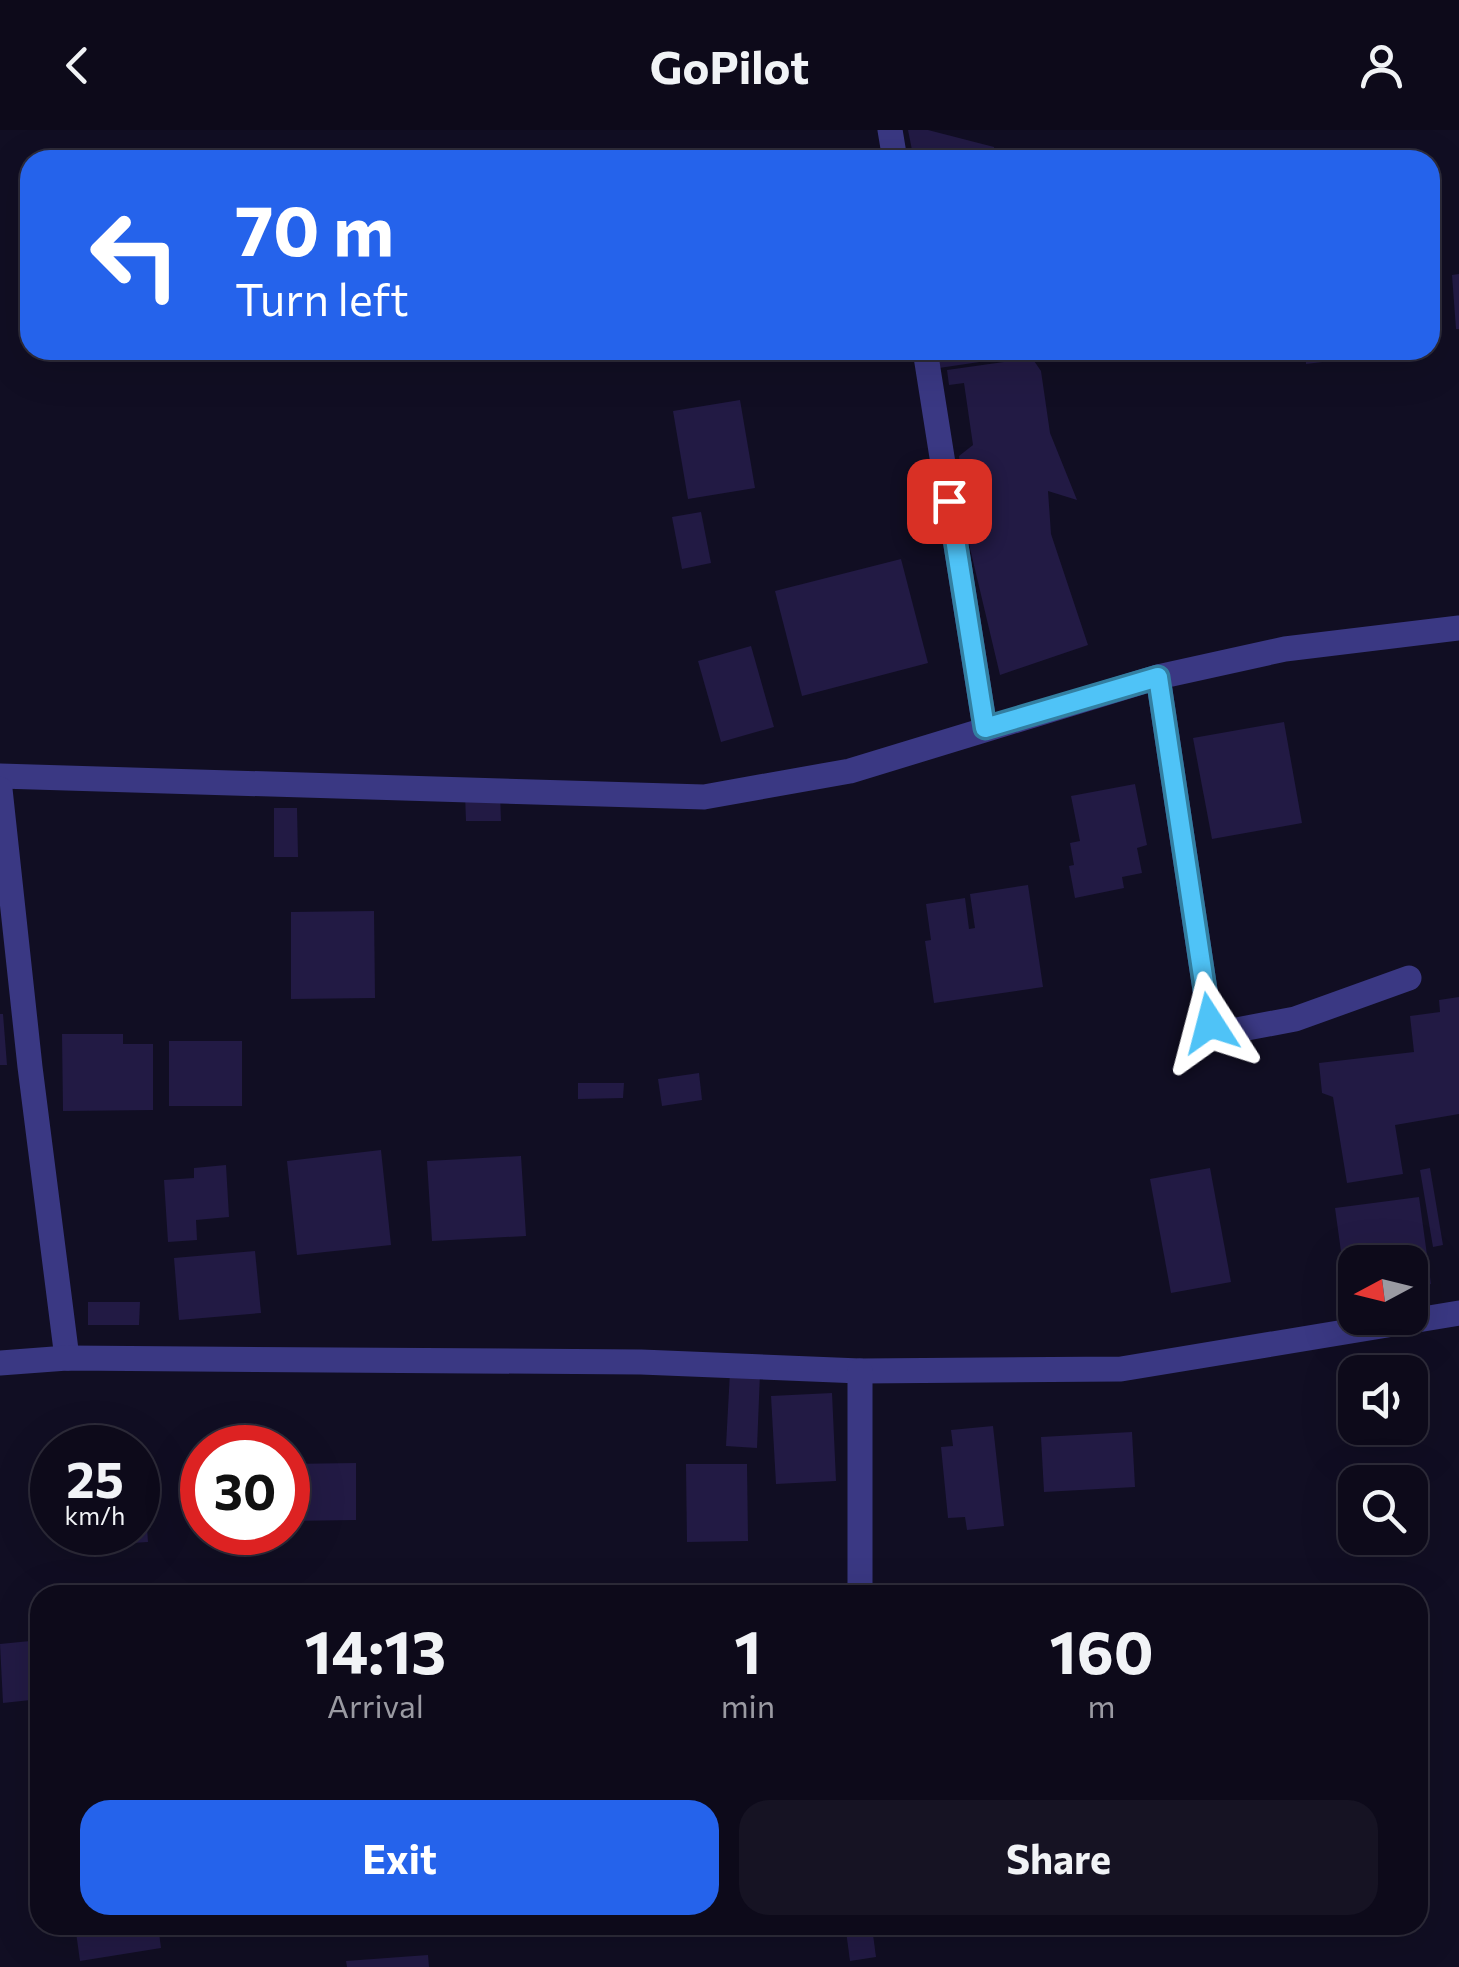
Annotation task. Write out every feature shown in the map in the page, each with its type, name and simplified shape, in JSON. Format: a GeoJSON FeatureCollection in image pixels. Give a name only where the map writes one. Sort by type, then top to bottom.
{"type":"FeatureCollection","features":[{"type":"Feature","properties":{"kind":"street"},"geometry":{"type":"LineString","coordinates":[[927,360],[985,728]]}},
{"type":"Feature","properties":{"kind":"street"},"geometry":{"type":"LineString","coordinates":[[0,776],[704,797],[850,771],[1158,677],[1285,648],[1459,628]]}},
{"type":"Feature","properties":{"kind":"street"},"geometry":{"type":"LineString","coordinates":[[1158,677],[1210,1023],[1226,1032],[1295,1019],[1409,978]]}},
{"type":"Feature","properties":{"kind":"street"},"geometry":{"type":"LineString","coordinates":[[0,789],[67,1358]]}},
{"type":"Feature","properties":{"kind":"street"},"geometry":{"type":"LineString","coordinates":[[0,1363],[67,1358],[641,1362],[860,1371],[1121,1370],[1459,1314]]}},
{"type":"Feature","properties":{"kind":"street"},"geometry":{"type":"LineString","coordinates":[[860,1371],[860,1585]]}},
{"type":"Feature","properties":{"kind":"building"},"geometry":{"type":"Polygon","coordinates":[[[908,130],[928,130],[994,150],[912,150],[908,130]]]}},
{"type":"Feature","properties":{"kind":"building"},"geometry":{"type":"Polygon","coordinates":[[[1459,274],[1459,329],[1456,329],[1452,275],[1459,274]]]}},
{"type":"Feature","properties":{"kind":"building"},"geometry":{"type":"Polygon","coordinates":[[[938,360],[993,360],[939,368],[938,360]]]}},
{"type":"Feature","properties":{"kind":"building"},"geometry":{"type":"Polygon","coordinates":[[[1033,360],[1041,371],[1050,433],[1077,500],[1048,491],[1051,534],[1088,645],[1000,675],[963,504],[959,456],[973,445],[964,383],[949,385],[947,370],[1033,360]]]}},
{"type":"Feature","properties":{"kind":"building"},"geometry":{"type":"Polygon","coordinates":[[[1306,360],[1339,360],[1306,364],[1306,360]]]}},
{"type":"Feature","properties":{"kind":"building"},"geometry":{"type":"Polygon","coordinates":[[[740,400],[755,488],[688,499],[673,411],[740,400]]]}},
{"type":"Feature","properties":{"kind":"building"},"geometry":{"type":"Polygon","coordinates":[[[701,512],[711,563],[682,569],[672,517],[701,512]]]}},
{"type":"Feature","properties":{"kind":"building"},"geometry":{"type":"Polygon","coordinates":[[[901,559],[928,663],[802,696],[775,591],[901,559]]]}},
{"type":"Feature","properties":{"kind":"building"},"geometry":{"type":"Polygon","coordinates":[[[751,646],[774,727],[721,742],[698,661],[751,646]]]}},
{"type":"Feature","properties":{"kind":"building"},"geometry":{"type":"Polygon","coordinates":[[[1284,722],[1302,823],[1212,839],[1193,738],[1284,722]]]}},
{"type":"Feature","properties":{"kind":"building"},"geometry":{"type":"Polygon","coordinates":[[[1135,784],[1147,845],[1137,848],[1142,873],[1122,877],[1124,888],[1075,898],[1069,866],[1074,865],[1070,843],[1080,841],[1071,796],[1135,784]]]}},
{"type":"Feature","properties":{"kind":"building"},"geometry":{"type":"Polygon","coordinates":[[[465,794],[500,794],[501,821],[466,821],[465,794]]]}},
{"type":"Feature","properties":{"kind":"building"},"geometry":{"type":"Polygon","coordinates":[[[274,808],[297,808],[298,857],[274,857],[274,808]]]}},
{"type":"Feature","properties":{"kind":"building"},"geometry":{"type":"Polygon","coordinates":[[[1028,885],[1043,987],[934,1003],[925,941],[931,940],[926,904],[965,898],[969,929],[975,928],[970,894],[1028,885]]]}},
{"type":"Feature","properties":{"kind":"building"},"geometry":{"type":"Polygon","coordinates":[[[374,911],[375,998],[291,999],[291,912],[374,911]]]}},
{"type":"Feature","properties":{"kind":"building"},"geometry":{"type":"Polygon","coordinates":[[[1459,997],[1459,1114],[1395,1125],[1403,1174],[1347,1183],[1333,1097],[1322,1093],[1319,1063],[1414,1052],[1410,1016],[1440,1012],[1439,1000],[1459,997]]]}},
{"type":"Feature","properties":{"kind":"building"},"geometry":{"type":"Polygon","coordinates":[[[3,1014],[7,1065],[0,1065],[3,1014]]]}},
{"type":"Feature","properties":{"kind":"building"},"geometry":{"type":"Polygon","coordinates":[[[62,1034],[123,1034],[123,1044],[153,1044],[153,1110],[63,1111],[62,1034]]]}},
{"type":"Feature","properties":{"kind":"building"},"geometry":{"type":"Polygon","coordinates":[[[169,1041],[242,1041],[242,1106],[169,1106],[169,1041]]]}},
{"type":"Feature","properties":{"kind":"building"},"geometry":{"type":"Polygon","coordinates":[[[699,1073],[702,1100],[662,1106],[658,1079],[699,1073]]]}},
{"type":"Feature","properties":{"kind":"building"},"geometry":{"type":"Polygon","coordinates":[[[578,1083],[624,1083],[623,1098],[578,1099],[578,1083]]]}},
{"type":"Feature","properties":{"kind":"building"},"geometry":{"type":"Polygon","coordinates":[[[381,1150],[391,1245],[297,1255],[287,1161],[381,1150]]]}},
{"type":"Feature","properties":{"kind":"building"},"geometry":{"type":"Polygon","coordinates":[[[521,1156],[526,1236],[432,1241],[427,1161],[521,1156]]]}},
{"type":"Feature","properties":{"kind":"building"},"geometry":{"type":"Polygon","coordinates":[[[226,1165],[229,1217],[196,1220],[197,1240],[168,1242],[164,1180],[194,1178],[194,1168],[226,1165]]]}},
{"type":"Feature","properties":{"kind":"building"},"geometry":{"type":"Polygon","coordinates":[[[1210,1168],[1231,1282],[1171,1293],[1150,1179],[1210,1168]]]}},
{"type":"Feature","properties":{"kind":"building"},"geometry":{"type":"Polygon","coordinates":[[[1430,1168],[1443,1245],[1433,1247],[1420,1170],[1430,1168]]]}},
{"type":"Feature","properties":{"kind":"building"},"geometry":{"type":"Polygon","coordinates":[[[1419,1197],[1426,1245],[1340,1245],[1335,1208],[1419,1197]]]}},
{"type":"Feature","properties":{"kind":"building"},"geometry":{"type":"Polygon","coordinates":[[[255,1251],[261,1313],[179,1320],[174,1258],[255,1251]]]}},
{"type":"Feature","properties":{"kind":"building"},"geometry":{"type":"Polygon","coordinates":[[[88,1302],[140,1302],[139,1325],[88,1325],[88,1302]]]}},
{"type":"Feature","properties":{"kind":"building"},"geometry":{"type":"Polygon","coordinates":[[[730,1372],[760,1373],[757,1448],[726,1446],[730,1372]]]}},
{"type":"Feature","properties":{"kind":"building"},"geometry":{"type":"Polygon","coordinates":[[[832,1393],[836,1481],[776,1484],[771,1396],[832,1393]]]}},
{"type":"Feature","properties":{"kind":"building"},"geometry":{"type":"Polygon","coordinates":[[[993,1426],[1004,1526],[967,1530],[965,1517],[948,1518],[941,1447],[953,1446],[951,1430],[993,1426]]]}},
{"type":"Feature","properties":{"kind":"building"},"geometry":{"type":"Polygon","coordinates":[[[1132,1432],[1135,1487],[1044,1492],[1041,1437],[1132,1432]]]}},
{"type":"Feature","properties":{"kind":"building"},"geometry":{"type":"Polygon","coordinates":[[[356,1463],[356,1520],[310,1521],[310,1464],[356,1463]]]}},
{"type":"Feature","properties":{"kind":"building"},"geometry":{"type":"Polygon","coordinates":[[[686,1464],[747,1464],[748,1541],[687,1542],[686,1464]]]}},
{"type":"Feature","properties":{"kind":"building"},"geometry":{"type":"Polygon","coordinates":[[[30,1641],[30,1700],[3,1703],[0,1644],[30,1641]]]}},
{"type":"Feature","properties":{"kind":"building"},"geometry":{"type":"Polygon","coordinates":[[[76,1935],[159,1935],[161,1948],[80,1961],[76,1935]]]}},
{"type":"Feature","properties":{"kind":"building"},"geometry":{"type":"Polygon","coordinates":[[[847,1935],[873,1935],[876,1957],[850,1961],[847,1935]]]}},
{"type":"Feature","properties":{"kind":"building"},"geometry":{"type":"Polygon","coordinates":[[[428,1955],[429,1967],[347,1967],[346,1961],[428,1955]]]}},
{"type":"Feature","properties":{"kind":"route"},"geometry":{"type":"LineString","coordinates":[[949,501],[985,728],[1158,677],[1210,1023]]}}]}
